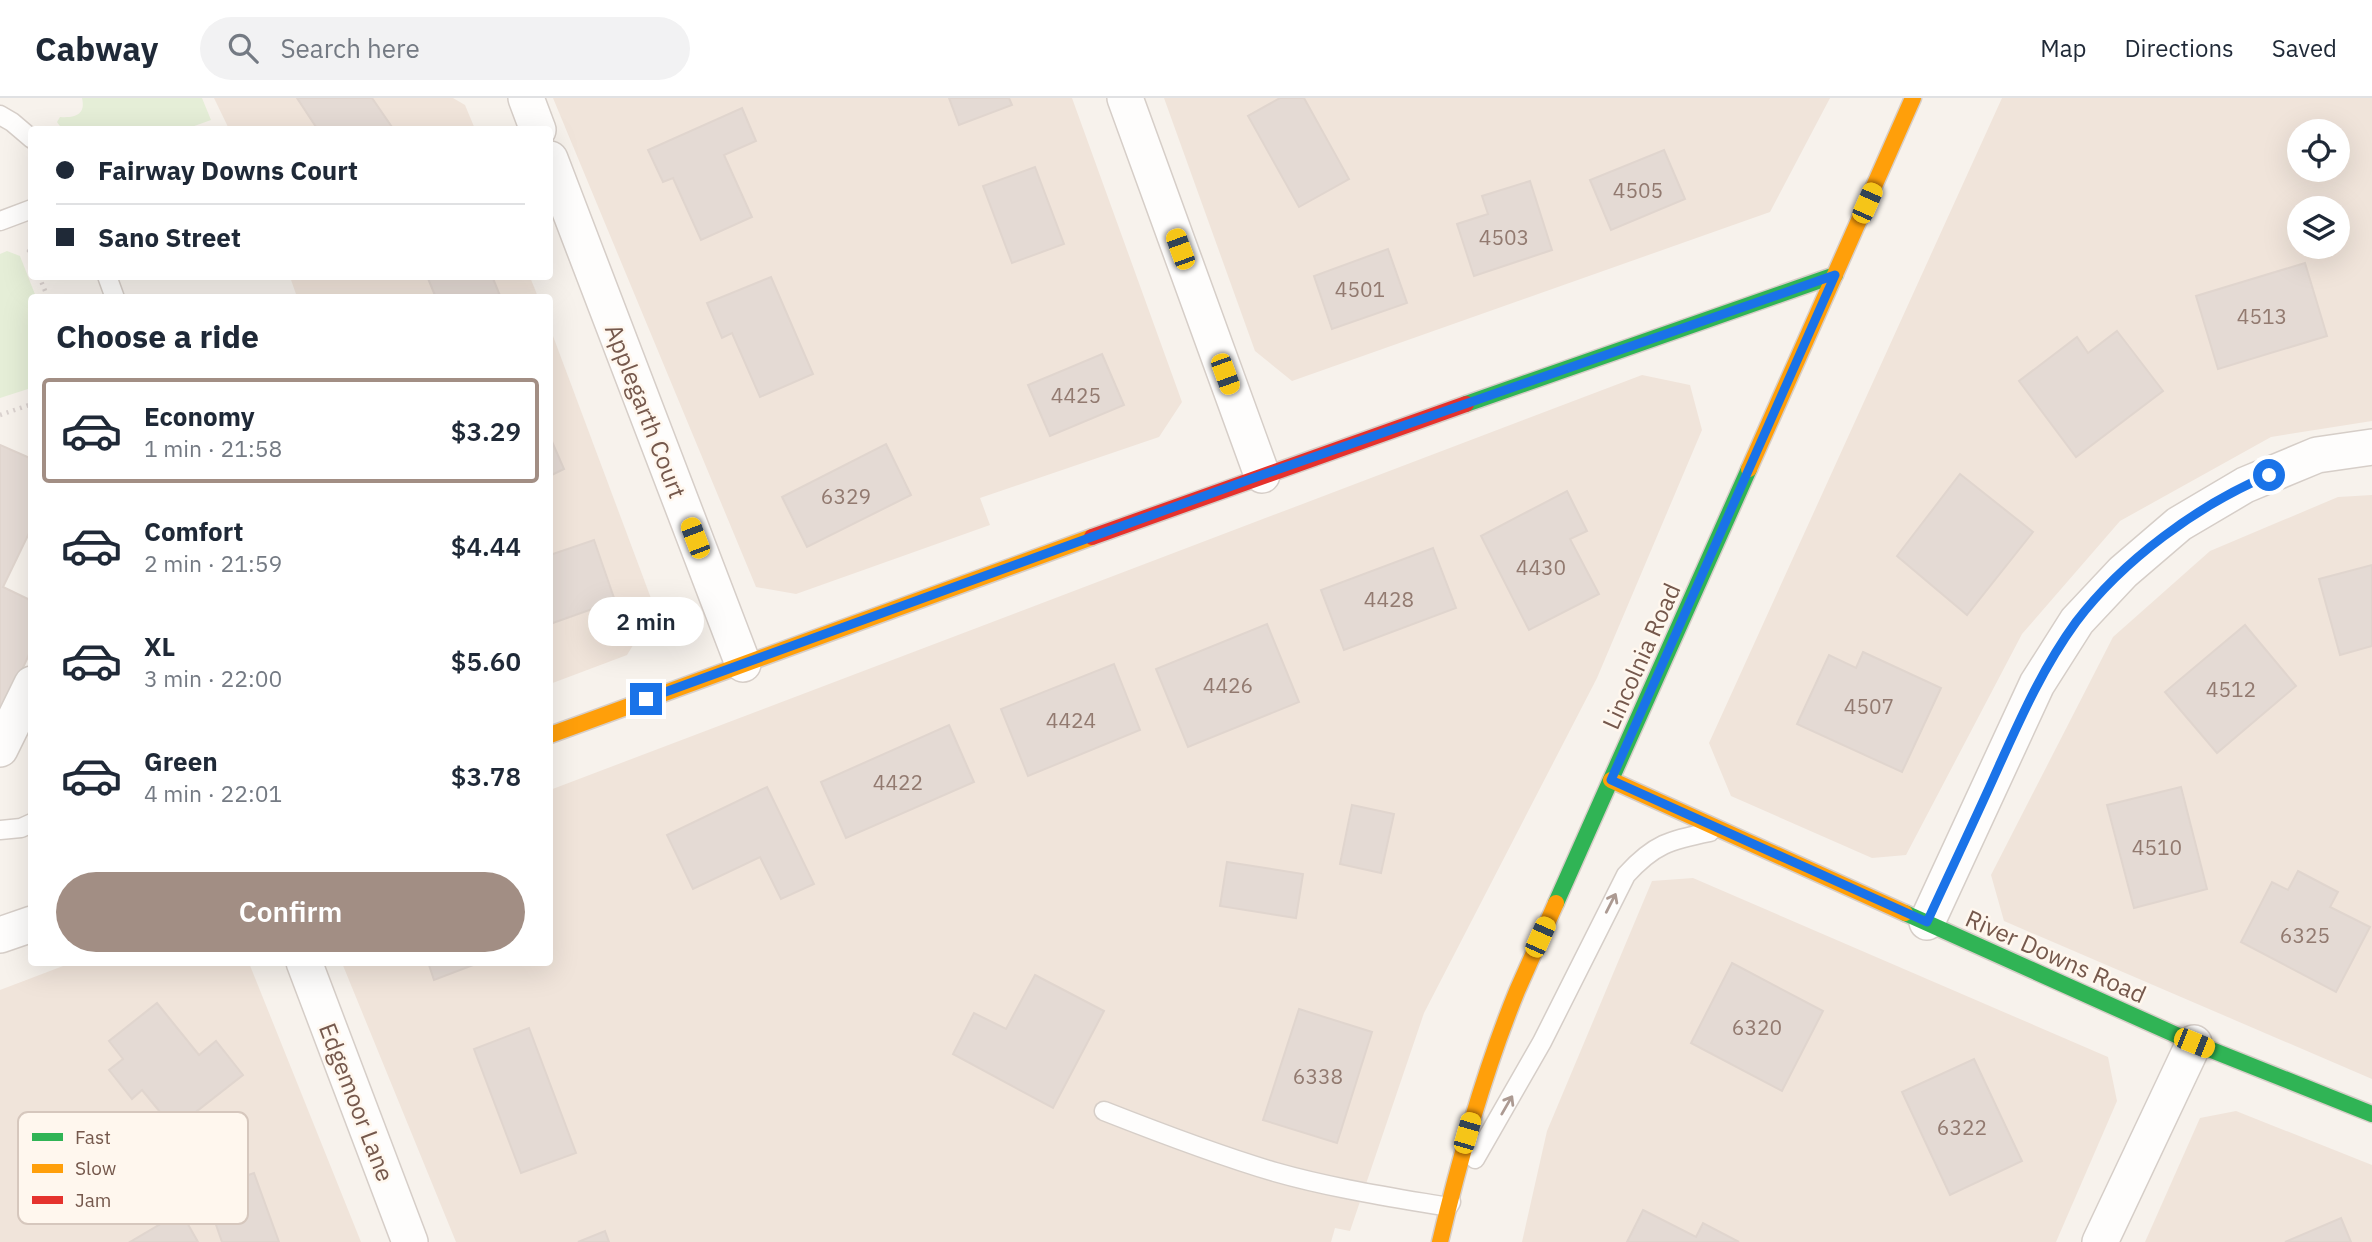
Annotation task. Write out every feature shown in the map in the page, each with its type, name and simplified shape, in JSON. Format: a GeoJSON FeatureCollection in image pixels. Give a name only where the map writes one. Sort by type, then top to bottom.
{"type":"FeatureCollection","features":[{"type":"Feature","properties":{"kind":"street"},"geometry":{"type":"LineString","coordinates":[[526,98],[536,126]]}},
{"type":"Feature","properties":{"kind":"street"},"geometry":{"type":"LineString","coordinates":[[1125,98],[1262,475]]}},
{"type":"Feature","properties":{"kind":"street","name":"Lincolnia Road"},"geometry":{"type":"LineString","coordinates":[[1440,1242],[1461,1153],[1496,1044],[1535,948],[1913,98]]}},
{"type":"Feature","properties":{"kind":"street","name":"Applegarth Court"},"geometry":{"type":"LineString","coordinates":[[553,167],[743,664]]}},
{"type":"Feature","properties":{"kind":"street"},"geometry":{"type":"LineString","coordinates":[[553,734],[1262,475],[1835,275]]}},
{"type":"Feature","properties":{"kind":"street"},"geometry":{"type":"LineString","coordinates":[[1927,922],[2037,684],[2077,621],[2123,572],[2179,524],[2245,485],[2317,455],[2372,447]]}},
{"type":"Feature","properties":{"kind":"street"},"geometry":{"type":"LineString","coordinates":[[0,749],[28,692]]}},
{"type":"Feature","properties":{"kind":"street","name":"River Downs Road"},"geometry":{"type":"LineString","coordinates":[[1611,780],[2194,1043],[2372,1114]]}},
{"type":"Feature","properties":{"kind":"street"},"geometry":{"type":"LineString","coordinates":[[0,935],[28,925]]}},
{"type":"Feature","properties":{"kind":"street","name":"Edgemoor Lane"},"geometry":{"type":"LineString","coordinates":[[306,966],[410,1242]]}},
{"type":"Feature","properties":{"kind":"street"},"geometry":{"type":"LineString","coordinates":[[2100,1242],[2194,1043]]}},
{"type":"Feature","properties":{"kind":"lane"},"geometry":{"type":"LineString","coordinates":[[0,115],[28,136]]}},
{"type":"Feature","properties":{"kind":"lane"},"geometry":{"type":"LineString","coordinates":[[0,221],[28,210]]}},
{"type":"Feature","properties":{"kind":"lane"},"geometry":{"type":"LineString","coordinates":[[0,830],[28,825]]}},
{"type":"Feature","properties":{"kind":"lane"},"geometry":{"type":"LineString","coordinates":[[1104,1111],[1278,1173],[1448,1207],[1542,1042],[1626,875],[1643,856],[1657,847],[1680,838],[1721,830]]}},
{"type":"Feature","properties":{"kind":"path"},"geometry":{"type":"LineString","coordinates":[[0,415],[28,405]]}},
{"type":"Feature","properties":{"kind":"shaded area"},"geometry":{"type":"Polygon","coordinates":[[[214,98],[453,98],[465,105],[474,126],[228,126],[214,98]]]}},
{"type":"Feature","properties":{"kind":"shaded area"},"geometry":{"type":"Polygon","coordinates":[[[553,98],[1072,98],[1182,402],[1159,437],[980,498],[990,525],[796,594],[756,587],[553,98]]]}},
{"type":"Feature","properties":{"kind":"shaded area"},"geometry":{"type":"Polygon","coordinates":[[[1164,98],[1830,98],[1770,212],[1292,381],[1255,351],[1164,98]]]}},
{"type":"Feature","properties":{"kind":"shaded area"},"geometry":{"type":"Polygon","coordinates":[[[2002,98],[2372,98],[2372,421],[2271,437],[2120,521],[2022,634],[1906,855],[1872,858],[1731,796],[1709,743],[2002,98]]]}},
{"type":"Feature","properties":{"kind":"shaded area"},"geometry":{"type":"Polygon","coordinates":[[[291,280],[531,280],[537,294],[296,294],[291,280]]]}},
{"type":"Feature","properties":{"kind":"shaded area"},"geometry":{"type":"Polygon","coordinates":[[[553,336],[655,609],[627,655],[553,683],[553,336]]]}},
{"type":"Feature","properties":{"kind":"shaded area"},"geometry":{"type":"Polygon","coordinates":[[[1642,375],[1690,385],[1702,430],[1597,678],[1424,1013],[1350,1231],[1335,1228],[1331,1242],[456,1242],[343,966],[553,966],[553,789],[1642,375]]]}},
{"type":"Feature","properties":{"kind":"shaded area"},"geometry":{"type":"Polygon","coordinates":[[[2372,495],[2372,1079],[2004,921],[1991,875],[2113,637],[2210,551],[2338,497],[2372,495]]]}},
{"type":"Feature","properties":{"kind":"shaded area"},"geometry":{"type":"Polygon","coordinates":[[[1693,878],[2108,1057],[2117,1101],[2056,1242],[1522,1242],[1547,1131],[1652,881],[1693,878]]]}},
{"type":"Feature","properties":{"kind":"shaded area"},"geometry":{"type":"Polygon","coordinates":[[[63,966],[250,966],[361,1242],[0,1242],[0,990],[63,966]]]}},
{"type":"Feature","properties":{"kind":"shaded area"},"geometry":{"type":"Polygon","coordinates":[[[2236,1111],[2372,1165],[2372,1242],[2145,1242],[2200,1118],[2236,1111]]]}},
{"type":"Feature","properties":{"kind":"green space"},"geometry":{"type":"Polygon","coordinates":[[[82,98],[202,98],[211,120],[194,126],[60,126],[57,122],[60,117],[78,114],[83,104],[82,98]]]}},
{"type":"Feature","properties":{"kind":"green space"},"geometry":{"type":"Polygon","coordinates":[[[7,251],[20,256],[35,294],[28,294],[28,389],[0,398],[0,254],[7,251]]]}},
{"type":"Feature","properties":{"kind":"building"},"geometry":{"type":"Polygon","coordinates":[[[297,98],[372,98],[391,126],[315,126],[297,98]]]}},
{"type":"Feature","properties":{"kind":"building"},"geometry":{"type":"Polygon","coordinates":[[[949,98],[1009,98],[1012,105],[959,125],[949,98]]]}},
{"type":"Feature","properties":{"kind":"building"},"geometry":{"type":"Polygon","coordinates":[[[1280,98],[1304,98],[1349,179],[1299,207],[1248,116],[1280,98]]]}},
{"type":"Feature","properties":{"kind":"building"},"geometry":{"type":"Polygon","coordinates":[[[742,108],[756,141],[724,155],[752,217],[701,240],[673,178],[663,182],[648,150],[742,108]]]}},
{"type":"Feature","properties":{"kind":"building"},"geometry":{"type":"Polygon","coordinates":[[[1664,150],[1685,199],[1611,230],[1590,180],[1664,150]]]}},
{"type":"Feature","properties":{"kind":"building"},"geometry":{"type":"Polygon","coordinates":[[[1035,167],[1064,244],[1012,263],[983,186],[1035,167]]]}},
{"type":"Feature","properties":{"kind":"building"},"geometry":{"type":"Polygon","coordinates":[[[1530,181],[1552,250],[1474,276],[1457,224],[1488,214],[1482,196],[1530,181]]]}},
{"type":"Feature","properties":{"kind":"building"},"geometry":{"type":"Polygon","coordinates":[[[1388,249],[1407,303],[1332,329],[1314,276],[1388,249]]]}},
{"type":"Feature","properties":{"kind":"building"},"geometry":{"type":"Polygon","coordinates":[[[2305,263],[2327,336],[2218,369],[2196,296],[2305,263]]]}},
{"type":"Feature","properties":{"kind":"building"},"geometry":{"type":"Polygon","coordinates":[[[771,277],[813,374],[760,397],[732,333],[722,338],[707,303],[771,277]]]}},
{"type":"Feature","properties":{"kind":"building"},"geometry":{"type":"Polygon","coordinates":[[[429,280],[494,280],[499,294],[434,294],[429,280]]]}},
{"type":"Feature","properties":{"kind":"building"},"geometry":{"type":"Polygon","coordinates":[[[2117,331],[2163,391],[2076,457],[2019,381],[2077,337],[2088,353],[2117,331]]]}},
{"type":"Feature","properties":{"kind":"building"},"geometry":{"type":"Polygon","coordinates":[[[1102,354],[1124,405],[1050,436],[1028,385],[1102,354]]]}},
{"type":"Feature","properties":{"kind":"building"},"geometry":{"type":"Polygon","coordinates":[[[553,444],[564,469],[553,474],[553,444]]]}},
{"type":"Feature","properties":{"kind":"building"},"geometry":{"type":"Polygon","coordinates":[[[886,444],[911,495],[807,547],[782,497],[886,444]]]}},
{"type":"Feature","properties":{"kind":"building"},"geometry":{"type":"Polygon","coordinates":[[[0,445],[28,457],[28,535],[3,587],[28,599],[28,657],[0,718],[0,445]]]}},
{"type":"Feature","properties":{"kind":"building"},"geometry":{"type":"Polygon","coordinates":[[[1960,474],[2033,532],[1967,615],[1897,556],[1960,474]]]}},
{"type":"Feature","properties":{"kind":"building"},"geometry":{"type":"Polygon","coordinates":[[[1567,491],[1587,531],[1570,539],[1599,594],[1529,630],[1481,536],[1567,491]]]}},
{"type":"Feature","properties":{"kind":"building"},"geometry":{"type":"Polygon","coordinates":[[[594,540],[615,601],[553,623],[553,554],[594,540]]]}},
{"type":"Feature","properties":{"kind":"building"},"geometry":{"type":"Polygon","coordinates":[[[1433,548],[1456,608],[1344,650],[1321,590],[1433,548]]]}},
{"type":"Feature","properties":{"kind":"building"},"geometry":{"type":"Polygon","coordinates":[[[2372,565],[2372,646],[2340,655],[2319,579],[2372,565]]]}},
{"type":"Feature","properties":{"kind":"building"},"geometry":{"type":"Polygon","coordinates":[[[1267,624],[1299,702],[1188,747],[1156,669],[1267,624]]]}},
{"type":"Feature","properties":{"kind":"building"},"geometry":{"type":"Polygon","coordinates":[[[2245,625],[2296,686],[2217,753],[2165,692],[2245,625]]]}},
{"type":"Feature","properties":{"kind":"building"},"geometry":{"type":"Polygon","coordinates":[[[1863,652],[1941,688],[1902,772],[1797,724],[1829,655],[1856,668],[1863,652]]]}},
{"type":"Feature","properties":{"kind":"building"},"geometry":{"type":"Polygon","coordinates":[[[1114,664],[1140,730],[1028,776],[1001,709],[1114,664]]]}},
{"type":"Feature","properties":{"kind":"building"},"geometry":{"type":"Polygon","coordinates":[[[949,725],[974,782],[846,838],[821,782],[949,725]]]}},
{"type":"Feature","properties":{"kind":"building"},"geometry":{"type":"Polygon","coordinates":[[[767,787],[814,884],[781,899],[760,857],[693,889],[667,835],[767,787]]]}},
{"type":"Feature","properties":{"kind":"building"},"geometry":{"type":"Polygon","coordinates":[[[2181,787],[2207,889],[2134,908],[2107,805],[2181,787]]]}},
{"type":"Feature","properties":{"kind":"building"},"geometry":{"type":"Polygon","coordinates":[[[1352,805],[1394,814],[1381,873],[1340,864],[1352,805]]]}},
{"type":"Feature","properties":{"kind":"building"},"geometry":{"type":"Polygon","coordinates":[[[1227,862],[1303,874],[1296,918],[1220,906],[1227,862]]]}},
{"type":"Feature","properties":{"kind":"building"},"geometry":{"type":"Polygon","coordinates":[[[2298,871],[2338,892],[2330,907],[2370,927],[2336,992],[2241,942],[2272,882],[2288,890],[2298,871]]]}},
{"type":"Feature","properties":{"kind":"building"},"geometry":{"type":"Polygon","coordinates":[[[1732,963],[1823,1011],[1782,1091],[1691,1043],[1732,963]]]}},
{"type":"Feature","properties":{"kind":"building"},"geometry":{"type":"Polygon","coordinates":[[[429,966],[471,966],[434,980],[429,966]]]}},
{"type":"Feature","properties":{"kind":"building"},"geometry":{"type":"Polygon","coordinates":[[[1035,975],[1104,1011],[1053,1108],[953,1054],[974,1013],[1006,1029],[1035,975]]]}},
{"type":"Feature","properties":{"kind":"building"},"geometry":{"type":"Polygon","coordinates":[[[157,1003],[199,1055],[216,1041],[243,1075],[196,1112],[160,1112],[142,1090],[132,1099],[109,1070],[123,1059],[109,1041],[157,1003]]]}},
{"type":"Feature","properties":{"kind":"building"},"geometry":{"type":"Polygon","coordinates":[[[1299,1009],[1372,1032],[1337,1143],[1263,1120],[1299,1009]]]}},
{"type":"Feature","properties":{"kind":"building"},"geometry":{"type":"Polygon","coordinates":[[[529,1028],[576,1153],[521,1173],[474,1049],[529,1028]]]}},
{"type":"Feature","properties":{"kind":"building"},"geometry":{"type":"Polygon","coordinates":[[[1974,1059],[2022,1161],[1950,1195],[1902,1092],[1974,1059]]]}},
{"type":"Feature","properties":{"kind":"building"},"geometry":{"type":"Polygon","coordinates":[[[254,1173],[279,1242],[222,1242],[216,1224],[248,1224],[248,1175],[254,1173]]]}},
{"type":"Feature","properties":{"kind":"building"},"geometry":{"type":"Polygon","coordinates":[[[1643,1210],[1696,1237],[1703,1223],[1739,1242],[1627,1242],[1643,1210]]]}},
{"type":"Feature","properties":{"kind":"building"},"geometry":{"type":"Polygon","coordinates":[[[2341,1218],[2351,1242],[2285,1242],[2341,1218]]]}},
{"type":"Feature","properties":{"kind":"building"},"geometry":{"type":"Polygon","coordinates":[[[161,1224],[188,1224],[198,1242],[130,1242],[161,1224]]]}},
{"type":"Feature","properties":{"kind":"building"},"geometry":{"type":"Polygon","coordinates":[[[605,1231],[609,1242],[578,1242],[605,1231]]]}},
{"type":"Feature","properties":{"kind":"traffic: fast"},"geometry":{"type":"LineString","coordinates":[[1466,404],[1835,275]]}},
{"type":"Feature","properties":{"kind":"traffic: fast"},"geometry":{"type":"LineString","coordinates":[[1556,903],[1749,469]]}},
{"type":"Feature","properties":{"kind":"traffic: fast"},"geometry":{"type":"LineString","coordinates":[[1905,913],[2194,1043],[2372,1114]]}},
{"type":"Feature","properties":{"kind":"traffic: slow"},"geometry":{"type":"LineString","coordinates":[[1749,469],[1913,98]]}},
{"type":"Feature","properties":{"kind":"traffic: slow"},"geometry":{"type":"LineString","coordinates":[[553,734],[1092,537]]}},
{"type":"Feature","properties":{"kind":"traffic: slow"},"geometry":{"type":"LineString","coordinates":[[1611,780],[1905,913]]}},
{"type":"Feature","properties":{"kind":"traffic: slow"},"geometry":{"type":"LineString","coordinates":[[1440,1242],[1483,1084],[1517,991],[1556,903]]}},
{"type":"Feature","properties":{"kind":"traffic: jam"},"geometry":{"type":"LineString","coordinates":[[1092,537],[1466,404]]}},
{"type":"Feature","properties":{"kind":"route"},"geometry":{"type":"LineString","coordinates":[[646,699],[1262,475],[1835,275],[1611,780],[1927,922],[2037,684],[2077,621],[2123,572],[2179,524],[2245,485],[2269,475]]}}]}
